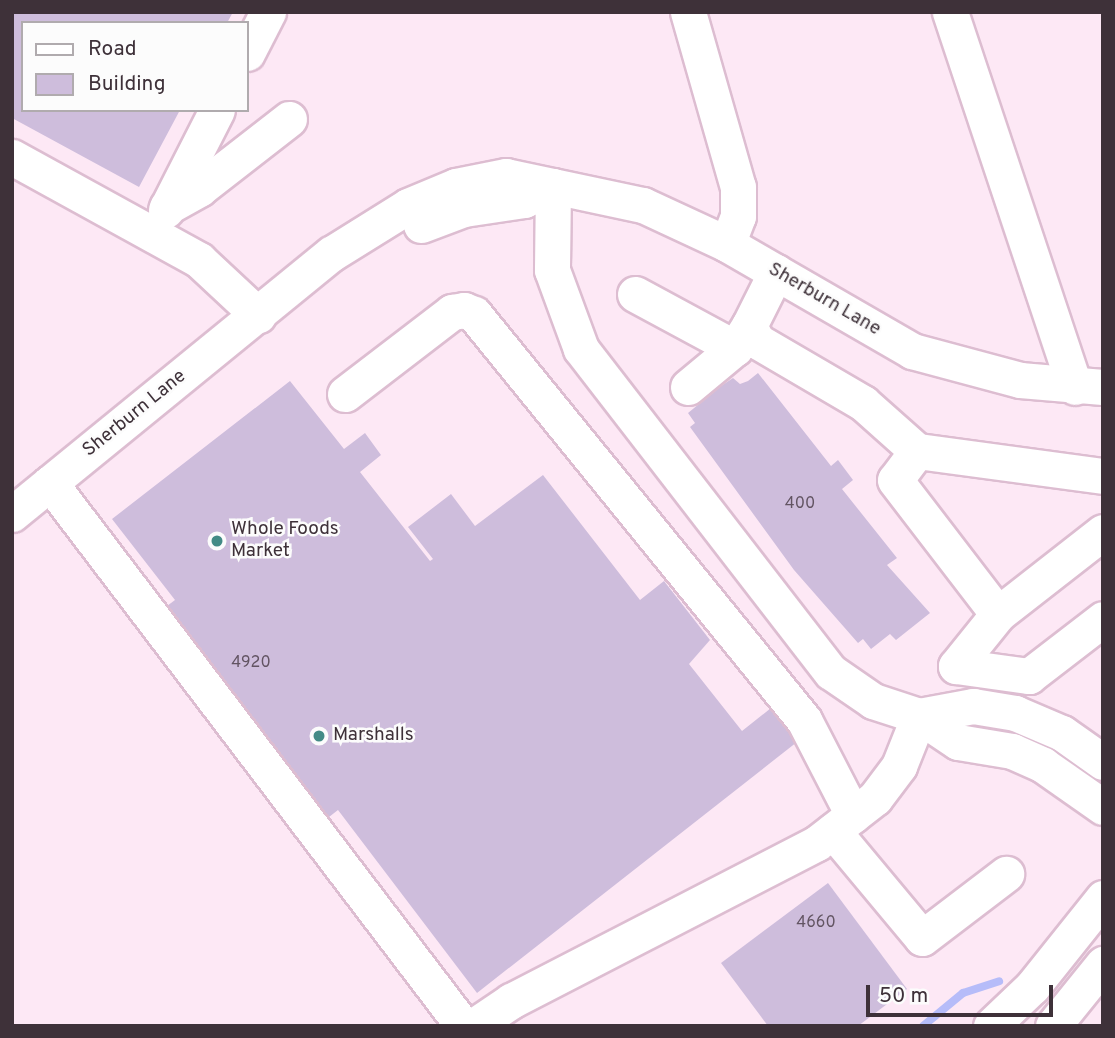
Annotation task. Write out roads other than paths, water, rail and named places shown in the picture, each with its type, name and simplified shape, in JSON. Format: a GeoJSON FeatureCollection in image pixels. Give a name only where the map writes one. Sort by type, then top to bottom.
{"type":"FeatureCollection","features":[{"type":"Feature","properties":{"kind":"street"},"geometry":{"type":"LineString","coordinates":[[248,51],[268,12]]}},
{"type":"Feature","properties":{"kind":"street"},"geometry":{"type":"LineString","coordinates":[[688,12],[738,187],[738,216],[727,244]]}},
{"type":"Feature","properties":{"kind":"street"},"geometry":{"type":"LineString","coordinates":[[950,12],[1089,387]]}},
{"type":"Feature","properties":{"kind":"street"},"geometry":{"type":"LineString","coordinates":[[161,220],[216,112]]}},
{"type":"Feature","properties":{"kind":"street"},"geometry":{"type":"LineString","coordinates":[[161,220],[289,119]]}},
{"type":"Feature","properties":{"kind":"street"},"geometry":{"type":"LineString","coordinates":[[12,157],[161,220],[258,315]]}},
{"type":"Feature","properties":{"kind":"street"},"geometry":{"type":"LineString","coordinates":[[552,186],[552,270],[582,349],[831,672],[873,701],[936,719],[958,742],[1012,751],[1043,765],[1103,807]]}},
{"type":"Feature","properties":{"kind":"street","name":"Sherburn Lane"},"geometry":{"type":"LineString","coordinates":[[12,514],[258,315],[296,307],[406,230],[464,209],[524,200],[552,186],[643,205],[727,244],[912,351],[965,369],[1089,387]]}},
{"type":"Feature","properties":{"kind":"street"},"geometry":{"type":"LineString","coordinates":[[688,387],[742,337],[776,272]]}},
{"type":"Feature","properties":{"kind":"street"},"geometry":{"type":"LineString","coordinates":[[635,294],[757,341],[863,402],[917,451],[1103,476]]}},
{"type":"Feature","properties":{"kind":"street"},"geometry":{"type":"LineString","coordinates":[[345,394],[452,312],[464,310],[474,314],[804,720],[843,823],[922,938],[1006,874]]}},
{"type":"Feature","properties":{"kind":"street"},"geometry":{"type":"LineString","coordinates":[[917,451],[895,480],[998,614]]}},
{"type":"Feature","properties":{"kind":"street"},"geometry":{"type":"LineString","coordinates":[[50,483],[463,1026]]}},
{"type":"Feature","properties":{"kind":"street"},"geometry":{"type":"LineString","coordinates":[[474,1026],[520,1014],[843,823],[875,798],[936,719],[956,666],[998,614],[1103,531]]}},
{"type":"Feature","properties":{"kind":"street"},"geometry":{"type":"LineString","coordinates":[[956,666],[1029,676],[1103,619]]}},
{"type":"Feature","properties":{"kind":"street"},"geometry":{"type":"LineString","coordinates":[[936,719],[973,706],[1015,713],[1062,733],[1103,762]]}},
{"type":"Feature","properties":{"kind":"street"},"geometry":{"type":"LineString","coordinates":[[991,1026],[1032,988],[1103,898]]}},
{"type":"Feature","properties":{"kind":"street"},"geometry":{"type":"LineString","coordinates":[[1053,1026],[1103,964]]}},
{"type":"Feature","properties":{"kind":"waterway"},"geometry":{"type":"LineString","coordinates":[[923,1026],[963,993],[999,981]]}},
{"type":"Feature","properties":{"kind":"place","name":"Whole Foods Market"},"geometry":{"type":"Point","coordinates":[217,541]}},
{"type":"Feature","properties":{"kind":"place","name":"Marshalls"},"geometry":{"type":"Point","coordinates":[319,736]}}]}
